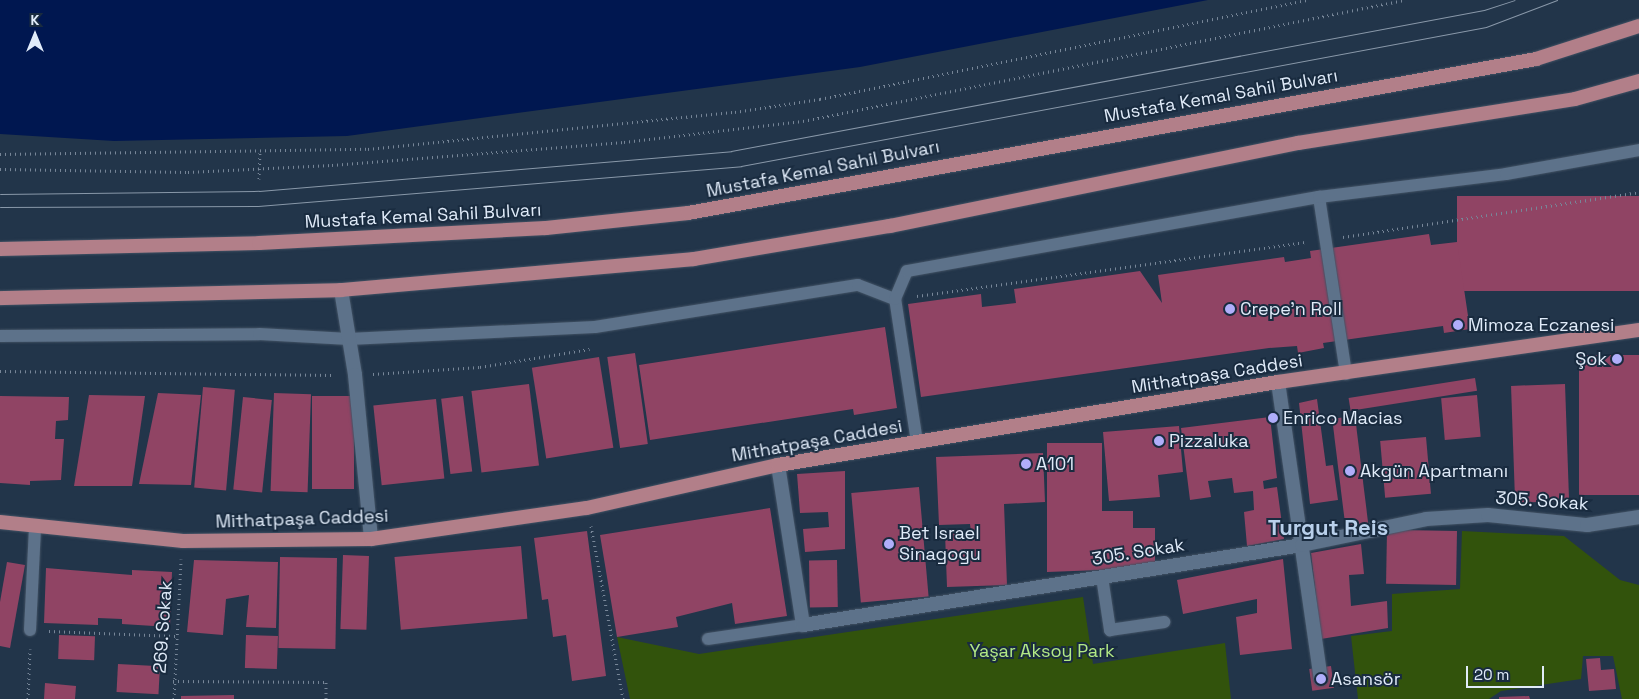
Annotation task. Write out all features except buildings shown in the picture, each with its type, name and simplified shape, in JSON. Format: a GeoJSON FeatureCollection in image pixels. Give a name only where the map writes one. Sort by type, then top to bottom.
{"type":"FeatureCollection","features":[{"type":"Feature","properties":{"kind":"main road","name":"Mustafa Kemal Sahil Bulvarı"},"geometry":{"type":"LineString","coordinates":[[0,249],[279,242],[546,228],[688,213],[1536,59],[1639,26]]}},
{"type":"Feature","properties":{"kind":"main road"},"geometry":{"type":"LineString","coordinates":[[0,298],[341,290],[694,259],[890,226],[1298,143],[1575,99],[1639,81]]}},
{"type":"Feature","properties":{"kind":"main road","name":"Mithatpaşa Caddesi"},"geometry":{"type":"LineString","coordinates":[[0,522],[183,541],[371,540],[587,508],[778,464],[1278,382],[1346,374],[1639,330]]}},
{"type":"Feature","properties":{"kind":"street"},"geometry":{"type":"LineString","coordinates":[[341,290],[349,339],[371,540]]}},
{"type":"Feature","properties":{"kind":"street"},"geometry":{"type":"LineString","coordinates":[[1278,382],[1322,678]]}},
{"type":"Feature","properties":{"kind":"street"},"geometry":{"type":"LineString","coordinates":[[778,464],[803,625]]}},
{"type":"Feature","properties":{"kind":"street","name":"305. Sokak"},"geometry":{"type":"LineString","coordinates":[[803,625],[1302,545],[1426,519],[1488,515],[1587,525],[1639,516]]}},
{"type":"Feature","properties":{"kind":"lane"},"geometry":{"type":"LineString","coordinates":[[917,442],[895,299],[907,271],[1319,197],[1506,174],[1639,150]]}},
{"type":"Feature","properties":{"kind":"lane"},"geometry":{"type":"LineString","coordinates":[[1319,197],[1346,374]]}},
{"type":"Feature","properties":{"kind":"lane"},"geometry":{"type":"LineString","coordinates":[[0,336],[259,334],[349,339],[595,327],[858,285],[895,299]]}},
{"type":"Feature","properties":{"kind":"lane"},"geometry":{"type":"LineString","coordinates":[[30,630],[35,526]]}},
{"type":"Feature","properties":{"kind":"lane"},"geometry":{"type":"LineString","coordinates":[[1102,577],[1110,630],[1164,622]]}},
{"type":"Feature","properties":{"kind":"lane"},"geometry":{"type":"LineString","coordinates":[[708,639],[803,625]]}},
{"type":"Feature","properties":{"kind":"path"},"geometry":{"type":"LineString","coordinates":[[0,154],[260,152],[368,149],[744,110],[820,99],[1308,0]]}},
{"type":"Feature","properties":{"kind":"path"},"geometry":{"type":"LineString","coordinates":[[0,169],[67,173],[260,169],[624,142],[803,121],[1404,0]]}},
{"type":"Feature","properties":{"kind":"path"},"geometry":{"type":"LineString","coordinates":[[259,179],[260,152]]}},
{"type":"Feature","properties":{"kind":"path"},"geometry":{"type":"LineString","coordinates":[[590,521],[623,699]]}},
{"type":"Feature","properties":{"kind":"path","name":"269. Sokak"},"geometry":{"type":"LineString","coordinates":[[174,699],[173,681],[182,556]]}},
{"type":"Feature","properties":{"kind":"path"},"geometry":{"type":"LineString","coordinates":[[28,699],[30,630]]}},
{"type":"Feature","properties":{"kind":"path"},"geometry":{"type":"LineString","coordinates":[[49,631],[176,636]]}},
{"type":"Feature","properties":{"kind":"path"},"geometry":{"type":"LineString","coordinates":[[173,681],[326,682],[326,699]]}},
{"type":"Feature","properties":{"kind":"green space"},"geometry":{"type":"Polygon","coordinates":[[[1462,531],[1564,536],[1620,580],[1639,585],[1639,699],[1622,699],[1613,656],[1583,656],[1581,679],[1501,691],[1489,699],[1358,699],[1351,636],[1392,631],[1392,594],[1460,589],[1462,531]]]}},
{"type":"Feature","properties":{"kind":"green space","name":"Yaşar Aksoy Park"},"geometry":{"type":"Polygon","coordinates":[[[1083,597],[1093,664],[1225,643],[1231,699],[630,699],[617,637],[699,654],[1083,597]]]}},
{"type":"Feature","properties":{"kind":"shaded area"},"geometry":{"type":"Polygon","coordinates":[[[0,0],[1208,0],[860,67],[347,136],[114,141],[0,134],[0,0]]]}},
{"type":"Feature","properties":{"kind":"tram line"},"geometry":{"type":"LineString","coordinates":[[0,194],[259,191],[731,151],[1484,10],[1514,0]]}},
{"type":"Feature","properties":{"kind":"tram line"},"geometry":{"type":"LineString","coordinates":[[0,207],[258,206],[741,166],[1486,27],[1557,0]]}},
{"type":"Feature","properties":{"kind":"place","name":"Crepe'n Roll"},"geometry":{"type":"Point","coordinates":[1230,309]}},
{"type":"Feature","properties":{"kind":"place","name":"Mimoza Eczanesi"},"geometry":{"type":"Point","coordinates":[1458,325]}},
{"type":"Feature","properties":{"kind":"place","name":"Şok"},"geometry":{"type":"Point","coordinates":[1617,359]}},
{"type":"Feature","properties":{"kind":"place","name":"Enrico Macias"},"geometry":{"type":"Point","coordinates":[1273,418]}},
{"type":"Feature","properties":{"kind":"place","name":"Pizzaluka"},"geometry":{"type":"Point","coordinates":[1159,441]}},
{"type":"Feature","properties":{"kind":"place","name":"A101"},"geometry":{"type":"Point","coordinates":[1026,464]}},
{"type":"Feature","properties":{"kind":"place","name":"Akgün Apartmanı"},"geometry":{"type":"Point","coordinates":[1350,471]}},
{"type":"Feature","properties":{"kind":"place","name":"Bet Israel Sinagogu"},"geometry":{"type":"Point","coordinates":[889,544]}},
{"type":"Feature","properties":{"kind":"place","name":"Asansör"},"geometry":{"type":"Point","coordinates":[1321,679]}},
{"type":"Feature","properties":{"kind":"district","name":"Turgut Reis"},"geometry":{"type":"Point","coordinates":[1328,528]}}]}
